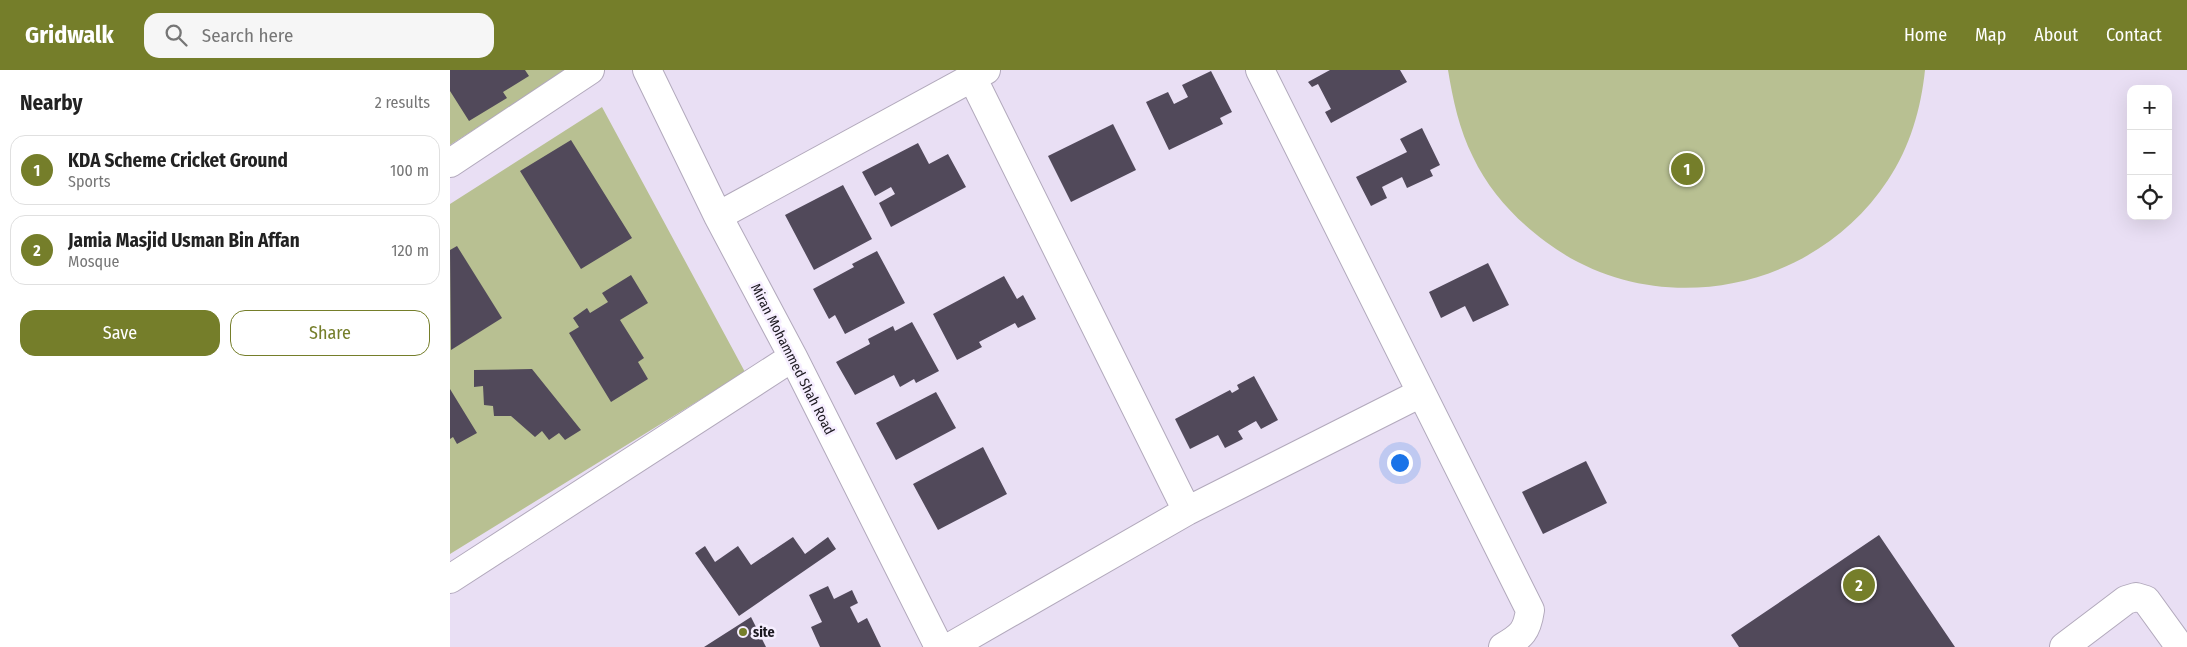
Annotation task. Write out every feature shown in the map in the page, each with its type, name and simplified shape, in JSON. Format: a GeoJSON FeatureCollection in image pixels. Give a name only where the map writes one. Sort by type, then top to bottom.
{"type":"FeatureCollection","features":[{"type":"Feature","properties":{"kind":"street"},"geometry":{"type":"LineString","coordinates":[[450,163],[590,70]]}},
{"type":"Feature","properties":{"kind":"street","name":"Miran Mohammed Shah Road"},"geometry":{"type":"LineString","coordinates":[[647,70],[718,216],[793,357],[939,647]]}},
{"type":"Feature","properties":{"kind":"street"},"geometry":{"type":"LineString","coordinates":[[1260,70],[1530,610],[1528,626],[1518,638],[1504,647]]}},
{"type":"Feature","properties":{"kind":"street"},"geometry":{"type":"LineString","coordinates":[[718,216],[979,74],[1187,511]]}},
{"type":"Feature","properties":{"kind":"street"},"geometry":{"type":"LineString","coordinates":[[450,579],[793,357]]}},
{"type":"Feature","properties":{"kind":"street"},"geometry":{"type":"LineString","coordinates":[[950,647],[1187,511],[1421,393]]}},
{"type":"Feature","properties":{"kind":"street"},"geometry":{"type":"LineString","coordinates":[[2064,647],[2126,600],[2136,597],[2146,600],[2180,647]]}},
{"type":"Feature","properties":{"kind":"green space"},"geometry":{"type":"Polygon","coordinates":[[[450,70],[567,70],[450,145],[450,70]]]}},
{"type":"Feature","properties":{"kind":"green space"},"geometry":{"type":"Polygon","coordinates":[[[1448,70],[1925,70],[1921,99],[1913,127],[1896,167],[1888,180],[1856,218],[1819,249],[1776,271],[1730,284],[1682,288],[1635,282],[1589,267],[1546,242],[1524,224],[1495,193],[1473,157],[1457,114],[1448,70]]]}},
{"type":"Feature","properties":{"kind":"green space"},"geometry":{"type":"Polygon","coordinates":[[[602,107],[745,372],[450,554],[450,204],[602,107]]]}},
{"type":"Feature","properties":{"kind":"building"},"geometry":{"type":"Polygon","coordinates":[[[450,70],[525,70],[529,76],[503,92],[507,98],[469,121],[450,91],[450,70]]]}},
{"type":"Feature","properties":{"kind":"building"},"geometry":{"type":"Polygon","coordinates":[[[1330,70],[1400,70],[1407,82],[1331,123],[1325,112],[1331,109],[1318,84],[1312,87],[1308,82],[1330,70]]]}},
{"type":"Feature","properties":{"kind":"building"},"geometry":{"type":"Polygon","coordinates":[[[1211,71],[1232,112],[1220,118],[1223,124],[1169,150],[1146,102],[1168,92],[1174,104],[1188,97],[1182,85],[1211,71]]]}},
{"type":"Feature","properties":{"kind":"building"},"geometry":{"type":"Polygon","coordinates":[[[1113,124],[1136,170],[1071,202],[1048,156],[1113,124]]]}},
{"type":"Feature","properties":{"kind":"building"},"geometry":{"type":"Polygon","coordinates":[[[1422,128],[1440,165],[1430,170],[1433,176],[1407,188],[1402,177],[1382,187],[1387,198],[1371,206],[1356,177],[1407,152],[1400,139],[1422,128]]]}},
{"type":"Feature","properties":{"kind":"building"},"geometry":{"type":"Polygon","coordinates":[[[571,140],[632,238],[581,269],[520,171],[571,140]]]}},
{"type":"Feature","properties":{"kind":"building"},"geometry":{"type":"Polygon","coordinates":[[[918,143],[929,164],[948,154],[966,187],[891,227],[879,203],[895,194],[891,187],[875,196],[862,172],[918,143]]]}},
{"type":"Feature","properties":{"kind":"building"},"geometry":{"type":"Polygon","coordinates":[[[843,185],[872,239],[814,270],[785,215],[843,185]]]}},
{"type":"Feature","properties":{"kind":"building"},"geometry":{"type":"Polygon","coordinates":[[[457,246],[502,318],[451,350],[450,250],[457,246]]]}},
{"type":"Feature","properties":{"kind":"building"},"geometry":{"type":"Polygon","coordinates":[[[877,251],[905,303],[845,334],[835,315],[829,319],[813,289],[854,267],[852,264],[877,251]]]}},
{"type":"Feature","properties":{"kind":"building"},"geometry":{"type":"Polygon","coordinates":[[[1488,263],[1509,305],[1473,322],[1465,306],[1441,318],[1429,292],[1488,263]]]}},
{"type":"Feature","properties":{"kind":"building"},"geometry":{"type":"Polygon","coordinates":[[[631,275],[648,303],[620,320],[644,358],[638,362],[648,379],[611,402],[569,333],[579,327],[573,318],[587,308],[590,313],[608,302],[602,293],[631,275]]]}},
{"type":"Feature","properties":{"kind":"building"},"geometry":{"type":"Polygon","coordinates":[[[1004,276],[1017,299],[1023,295],[1036,319],[1018,328],[1015,323],[979,342],[982,347],[957,360],[933,314],[1004,276]]]}},
{"type":"Feature","properties":{"kind":"building"},"geometry":{"type":"Polygon","coordinates":[[[912,322],[939,371],[916,383],[914,379],[900,387],[894,375],[855,395],[836,362],[870,344],[868,339],[893,326],[895,331],[912,322]]]}},
{"type":"Feature","properties":{"kind":"building"},"geometry":{"type":"Polygon","coordinates":[[[532,369],[581,430],[565,440],[559,433],[549,440],[542,431],[535,437],[511,416],[494,416],[493,406],[484,405],[483,386],[474,387],[474,370],[532,369]]]}},
{"type":"Feature","properties":{"kind":"building"},"geometry":{"type":"Polygon","coordinates":[[[1254,376],[1278,420],[1261,429],[1256,421],[1238,431],[1243,439],[1225,448],[1218,435],[1190,449],[1175,419],[1230,390],[1232,393],[1239,389],[1237,385],[1254,376]]]}},
{"type":"Feature","properties":{"kind":"building"},"geometry":{"type":"Polygon","coordinates":[[[450,389],[477,433],[457,444],[453,437],[450,439],[450,389]]]}},
{"type":"Feature","properties":{"kind":"building"},"geometry":{"type":"Polygon","coordinates":[[[936,392],[956,428],[896,460],[876,423],[936,392]]]}},
{"type":"Feature","properties":{"kind":"building"},"geometry":{"type":"Polygon","coordinates":[[[983,447],[1007,494],[938,530],[913,484],[983,447]]]}},
{"type":"Feature","properties":{"kind":"building"},"geometry":{"type":"Polygon","coordinates":[[[1586,461],[1607,503],[1543,534],[1522,492],[1586,461]]]}},
{"type":"Feature","properties":{"kind":"building"},"geometry":{"type":"Polygon","coordinates":[[[1879,535],[1955,647],[1739,647],[1731,635],[1879,535]]]}},
{"type":"Feature","properties":{"kind":"building"},"geometry":{"type":"Polygon","coordinates":[[[793,537],[805,554],[828,537],[836,549],[739,616],[695,553],[705,546],[715,562],[738,546],[751,565],[793,537]]]}},
{"type":"Feature","properties":{"kind":"building"},"geometry":{"type":"Polygon","coordinates":[[[828,586],[834,599],[852,590],[858,603],[850,607],[858,623],[867,618],[881,647],[820,647],[811,627],[822,622],[809,595],[828,586]]]}},
{"type":"Feature","properties":{"kind":"building","name":"site"},"geometry":{"type":"Polygon","coordinates":[[[751,617],[766,647],[704,647],[751,617]]]}},
{"type":"Feature","properties":{"kind":"place","name":"KDA Scheme Cricket Ground"},"geometry":{"type":"Point","coordinates":[1687,169]}},
{"type":"Feature","properties":{"kind":"place","name":"Jamia Masjid Usman Bin Affan"},"geometry":{"type":"Point","coordinates":[1859,585]}},
{"type":"Feature","properties":{"kind":"place","name":"site"},"geometry":{"type":"Point","coordinates":[743,632]}}]}
